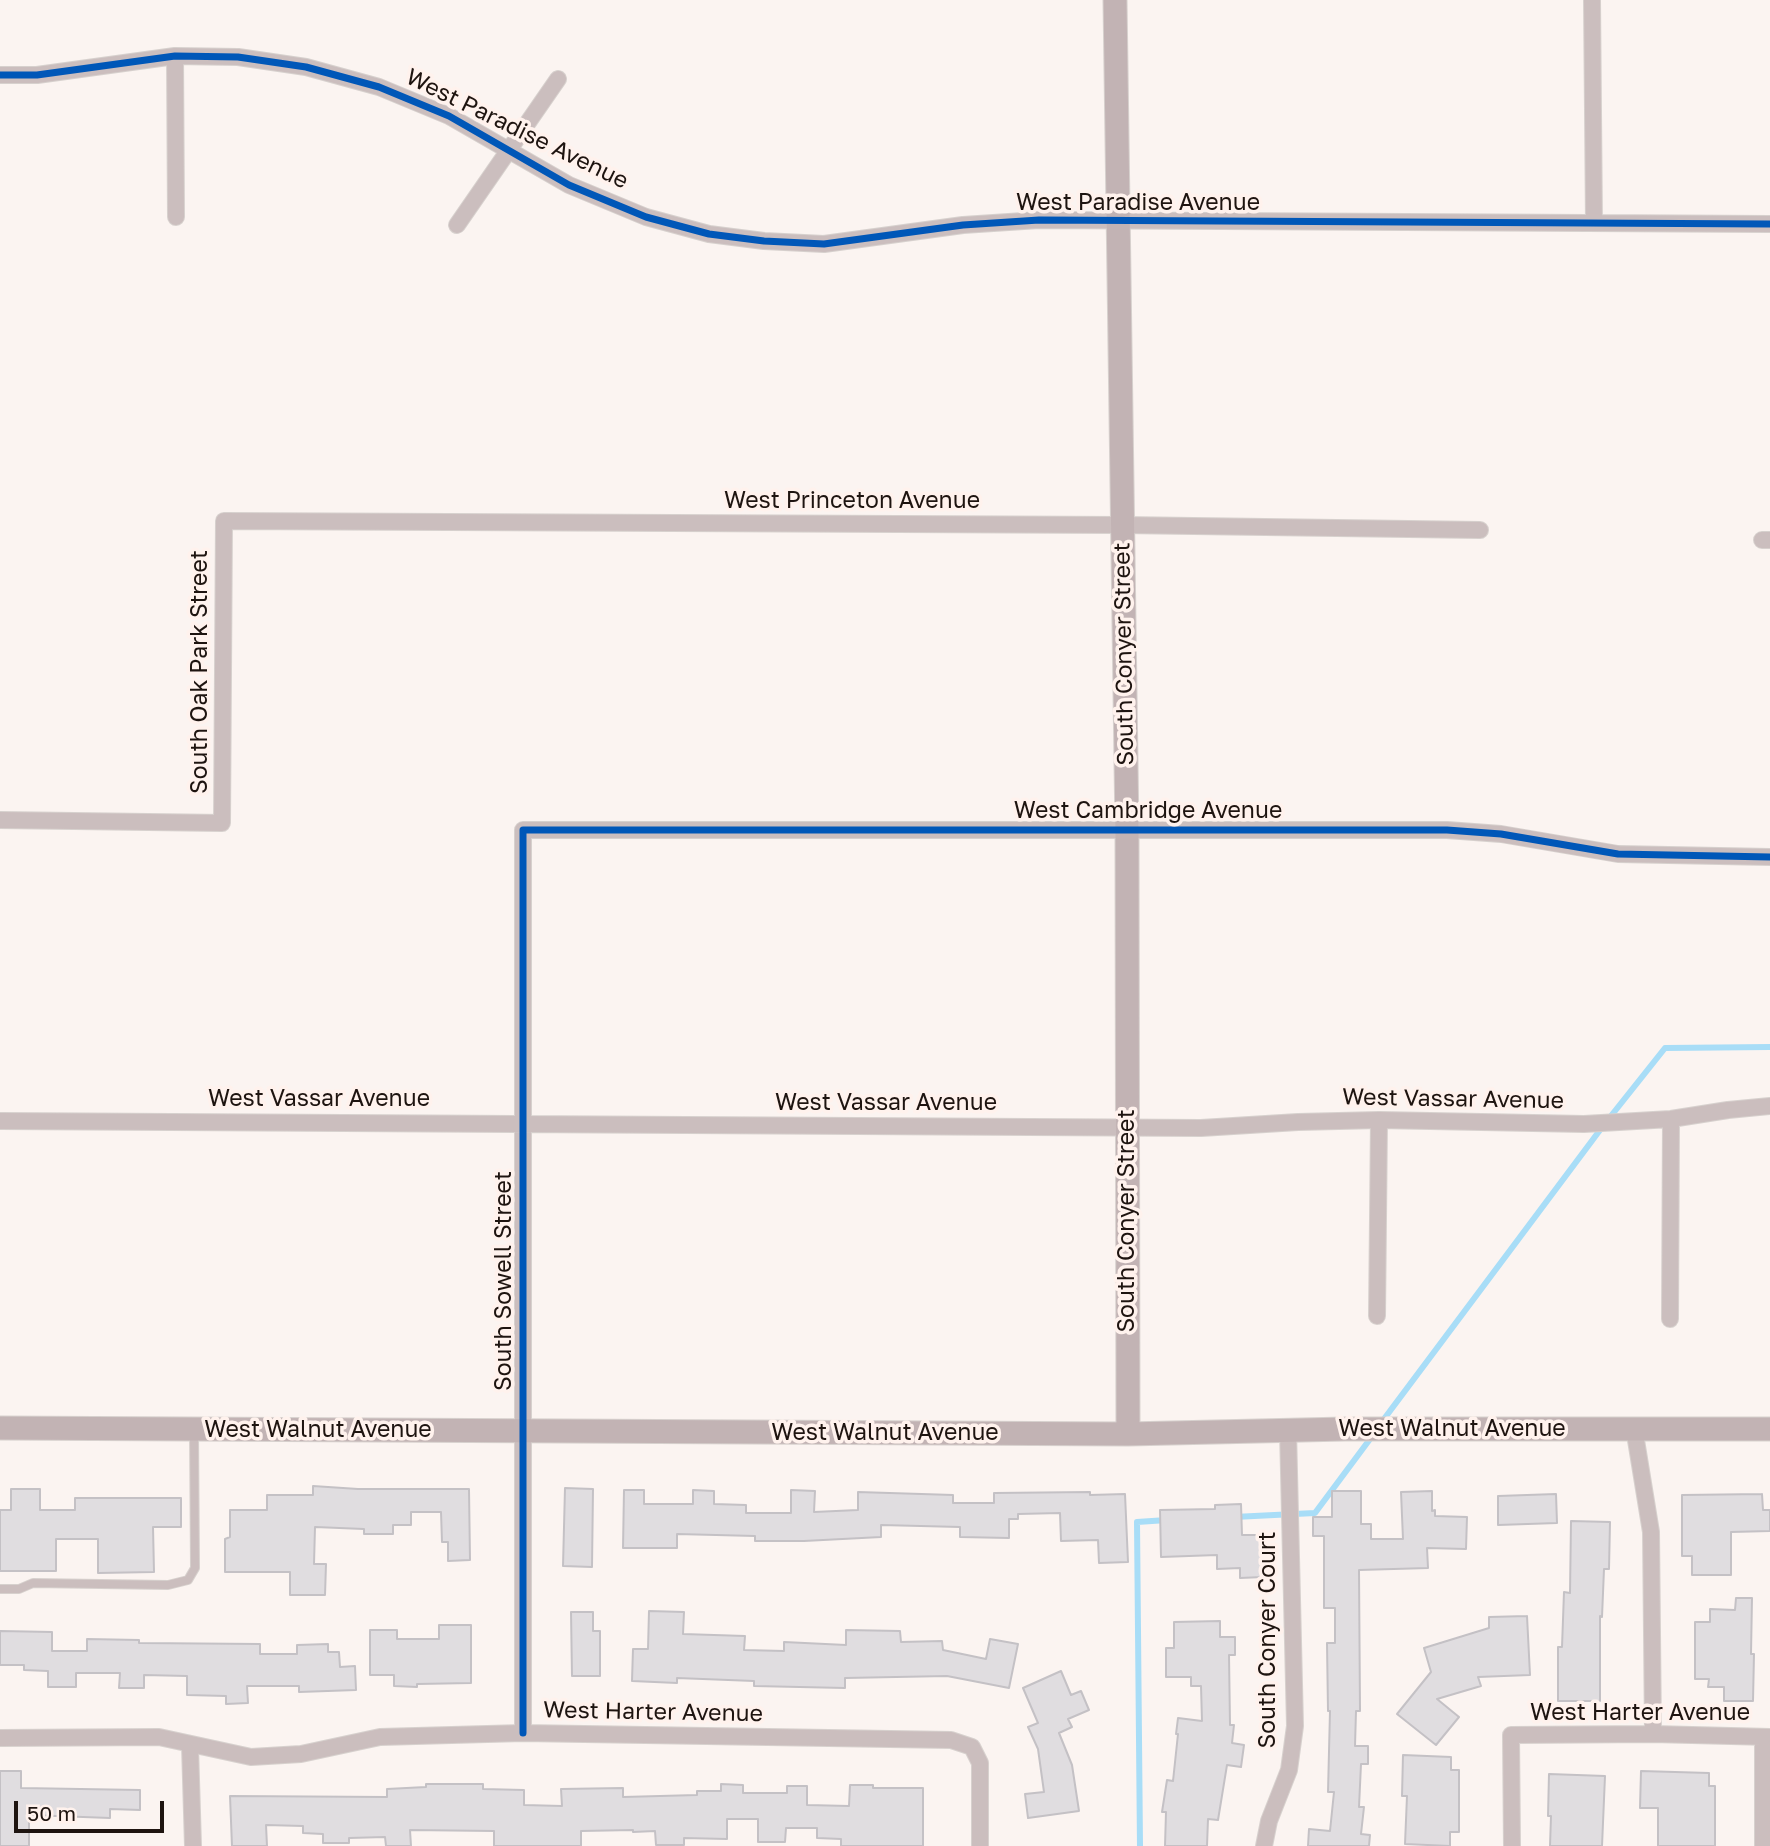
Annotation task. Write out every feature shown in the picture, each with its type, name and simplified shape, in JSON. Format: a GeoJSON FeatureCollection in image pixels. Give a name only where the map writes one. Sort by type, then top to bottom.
{"type":"FeatureCollection","features":[{"type":"Feature","properties":{"kind":"main road","name":"South Conyer Street"},"geometry":{"type":"LineString","coordinates":[[1115,0],[1128,830],[1128,1434]]}},
{"type":"Feature","properties":{"kind":"main road","name":"West Walnut Avenue"},"geometry":{"type":"LineString","coordinates":[[0,1428],[1128,1434],[1288,1430],[1770,1429]]}},
{"type":"Feature","properties":{"kind":"street"},"geometry":{"type":"LineString","coordinates":[[1592,0],[1594,223]]}},
{"type":"Feature","properties":{"kind":"street","name":"West Paradise Avenue"},"geometry":{"type":"LineString","coordinates":[[0,75],[37,75],[175,56],[238,57],[306,66],[379,87],[449,116],[569,185],[646,217],[709,234],[764,241],[824,244],[963,225],[1039,220],[1770,225]]}},
{"type":"Feature","properties":{"kind":"street"},"geometry":{"type":"LineString","coordinates":[[175,56],[176,217]]}},
{"type":"Feature","properties":{"kind":"street"},"geometry":{"type":"LineString","coordinates":[[457,225],[558,79]]}},
{"type":"Feature","properties":{"kind":"street","name":"West Princeton Avenue"},"geometry":{"type":"LineString","coordinates":[[224,521],[1122,525],[1480,530]]}},
{"type":"Feature","properties":{"kind":"street","name":"South Oak Park Street"},"geometry":{"type":"LineString","coordinates":[[0,820],[222,823],[224,521]]}},
{"type":"Feature","properties":{"kind":"street","name":"West Cambridge Avenue"},"geometry":{"type":"LineString","coordinates":[[523,830],[1447,830],[1501,834],[1618,854],[1770,857]]}},
{"type":"Feature","properties":{"kind":"street","name":"South Sowell Street"},"geometry":{"type":"LineString","coordinates":[[523,830],[523,1733]]}},
{"type":"Feature","properties":{"kind":"street","name":"West Vassar Avenue"},"geometry":{"type":"LineString","coordinates":[[0,1121],[1201,1128],[1378,1120],[1584,1124],[1671,1119],[1770,1106]]}},
{"type":"Feature","properties":{"kind":"street"},"geometry":{"type":"LineString","coordinates":[[1670,1319],[1671,1119]]}},
{"type":"Feature","properties":{"kind":"street"},"geometry":{"type":"LineString","coordinates":[[1377,1316],[1378,1120]]}},
{"type":"Feature","properties":{"kind":"street"},"geometry":{"type":"LineString","coordinates":[[1634,1428],[1651,1532],[1653,1734]]}},
{"type":"Feature","properties":{"kind":"street","name":"South Conyer Court"},"geometry":{"type":"LineString","coordinates":[[1264,1846],[1269,1821],[1289,1770],[1295,1726],[1288,1430]]}},
{"type":"Feature","properties":{"kind":"street","name":"West Harter Avenue"},"geometry":{"type":"LineString","coordinates":[[0,1738],[159,1737],[190,1746],[251,1757],[301,1754],[380,1737],[523,1733],[951,1740],[972,1747],[980,1763],[980,1846]]}},
{"type":"Feature","properties":{"kind":"street","name":"West Harter Avenue"},"geometry":{"type":"LineString","coordinates":[[1511,1846],[1511,1735],[1653,1734],[1766,1737]]}},
{"type":"Feature","properties":{"kind":"street"},"geometry":{"type":"LineString","coordinates":[[1763,1846],[1766,1737]]}},
{"type":"Feature","properties":{"kind":"street"},"geometry":{"type":"LineString","coordinates":[[190,1746],[193,1846]]}},
{"type":"Feature","properties":{"kind":"lane"},"geometry":{"type":"LineString","coordinates":[[0,1589],[19,1590],[33,1583],[168,1585],[188,1580],[195,1568],[194,1429]]}},
{"type":"Feature","properties":{"kind":"building"},"geometry":{"type":"Polygon","coordinates":[[[313,1486],[358,1489],[469,1489],[470,1560],[448,1561],[448,1542],[442,1542],[441,1512],[411,1512],[411,1525],[393,1525],[393,1534],[364,1534],[364,1529],[315,1527],[314,1564],[326,1564],[325,1595],[290,1595],[290,1572],[225,1572],[225,1539],[230,1537],[230,1510],[267,1510],[267,1495],[313,1495],[313,1486]]]}},
{"type":"Feature","properties":{"kind":"building"},"geometry":{"type":"Polygon","coordinates":[[[565,1488],[593,1489],[592,1567],[563,1566],[565,1488]]]}},
{"type":"Feature","properties":{"kind":"building"},"geometry":{"type":"Polygon","coordinates":[[[11,1489],[40,1489],[40,1510],[75,1510],[75,1498],[181,1498],[181,1527],[153,1527],[154,1572],[98,1573],[98,1539],[56,1539],[56,1571],[0,1571],[0,1510],[11,1510],[11,1489]]]}},
{"type":"Feature","properties":{"kind":"building"},"geometry":{"type":"Polygon","coordinates":[[[624,1490],[644,1490],[644,1504],[693,1504],[693,1490],[714,1491],[714,1504],[746,1505],[746,1513],[791,1513],[791,1490],[815,1491],[814,1512],[858,1510],[858,1492],[953,1495],[953,1503],[994,1503],[994,1493],[1125,1494],[1128,1562],[1099,1563],[1098,1540],[1061,1541],[1060,1513],[1018,1514],[1018,1519],[1009,1519],[1009,1538],[960,1537],[960,1527],[881,1525],[881,1537],[755,1541],[755,1536],[677,1534],[677,1548],[623,1548],[624,1490]]]}},
{"type":"Feature","properties":{"kind":"building"},"geometry":{"type":"Polygon","coordinates":[[[1332,1491],[1361,1491],[1361,1524],[1371,1524],[1371,1539],[1403,1539],[1401,1492],[1432,1491],[1432,1511],[1435,1510],[1435,1516],[1467,1517],[1466,1549],[1427,1548],[1428,1568],[1359,1570],[1360,1711],[1356,1711],[1355,1746],[1368,1746],[1368,1764],[1361,1764],[1359,1807],[1364,1807],[1361,1834],[1370,1835],[1369,1846],[1308,1846],[1309,1829],[1330,1831],[1334,1792],[1328,1792],[1330,1711],[1327,1643],[1335,1643],[1335,1608],[1324,1608],[1324,1536],[1313,1536],[1313,1517],[1332,1517],[1332,1491]]]}},
{"type":"Feature","properties":{"kind":"building"},"geometry":{"type":"Polygon","coordinates":[[[1556,1494],[1557,1523],[1498,1525],[1498,1496],[1556,1494]]]}},
{"type":"Feature","properties":{"kind":"building"},"geometry":{"type":"Polygon","coordinates":[[[1762,1494],[1763,1510],[1770,1510],[1770,1531],[1731,1532],[1731,1575],[1692,1575],[1692,1556],[1682,1556],[1682,1495],[1762,1494]]]}},
{"type":"Feature","properties":{"kind":"building"},"geometry":{"type":"Polygon","coordinates":[[[1241,1504],[1242,1535],[1262,1535],[1263,1577],[1240,1578],[1240,1568],[1217,1569],[1217,1555],[1161,1557],[1160,1510],[1215,1509],[1215,1505],[1241,1504]]]}},
{"type":"Feature","properties":{"kind":"building"},"geometry":{"type":"Polygon","coordinates":[[[1571,1521],[1610,1522],[1609,1569],[1604,1569],[1602,1617],[1600,1616],[1600,1701],[1558,1701],[1558,1647],[1562,1647],[1564,1592],[1570,1593],[1571,1521]]]}},
{"type":"Feature","properties":{"kind":"building"},"geometry":{"type":"Polygon","coordinates":[[[1736,1598],[1752,1598],[1753,1701],[1724,1701],[1724,1687],[1708,1687],[1709,1679],[1695,1679],[1695,1622],[1710,1622],[1710,1609],[1735,1610],[1736,1598]]]}},
{"type":"Feature","properties":{"kind":"building"},"geometry":{"type":"Polygon","coordinates":[[[649,1611],[684,1612],[683,1634],[745,1636],[744,1650],[784,1651],[784,1642],[846,1645],[846,1630],[900,1631],[901,1642],[942,1641],[943,1650],[986,1659],[990,1639],[1018,1644],[1009,1688],[947,1676],[845,1678],[845,1688],[754,1686],[754,1681],[677,1678],[677,1683],[632,1681],[633,1649],[648,1649],[649,1611]]]}},
{"type":"Feature","properties":{"kind":"building"},"geometry":{"type":"Polygon","coordinates":[[[571,1612],[593,1612],[593,1631],[600,1631],[600,1676],[572,1676],[571,1612]]]}},
{"type":"Feature","properties":{"kind":"building"},"geometry":{"type":"Polygon","coordinates":[[[1527,1616],[1530,1675],[1478,1677],[1481,1686],[1437,1699],[1459,1717],[1436,1745],[1397,1714],[1431,1672],[1424,1648],[1489,1628],[1489,1617],[1527,1616]]]}},
{"type":"Feature","properties":{"kind":"building"},"geometry":{"type":"Polygon","coordinates":[[[1220,1621],[1220,1637],[1235,1637],[1235,1655],[1229,1655],[1230,1725],[1234,1725],[1232,1743],[1244,1745],[1241,1767],[1227,1765],[1218,1820],[1208,1819],[1207,1846],[1165,1846],[1166,1812],[1162,1812],[1167,1780],[1173,1781],[1178,1718],[1202,1721],[1201,1686],[1191,1686],[1191,1677],[1166,1677],[1166,1648],[1174,1648],[1174,1622],[1220,1621]]]}},
{"type":"Feature","properties":{"kind":"building"},"geometry":{"type":"Polygon","coordinates":[[[439,1625],[471,1625],[471,1683],[394,1686],[394,1675],[370,1675],[370,1630],[397,1630],[397,1639],[439,1639],[439,1625]]]}},
{"type":"Feature","properties":{"kind":"building"},"geometry":{"type":"Polygon","coordinates":[[[0,1631],[52,1632],[52,1651],[87,1651],[87,1639],[139,1640],[139,1643],[260,1644],[260,1654],[297,1654],[297,1645],[328,1644],[328,1652],[339,1652],[340,1667],[355,1666],[356,1690],[299,1692],[299,1686],[247,1686],[248,1703],[226,1704],[226,1696],[187,1695],[187,1676],[144,1675],[144,1688],[119,1688],[120,1673],[76,1673],[76,1687],[48,1687],[48,1671],[24,1670],[24,1665],[0,1665],[0,1631]]]}},
{"type":"Feature","properties":{"kind":"building"},"geometry":{"type":"Polygon","coordinates":[[[1061,1671],[1071,1695],[1081,1691],[1089,1710],[1068,1719],[1072,1727],[1059,1733],[1072,1765],[1079,1811],[1028,1818],[1025,1794],[1044,1792],[1038,1749],[1028,1727],[1038,1723],[1023,1688],[1061,1671]]]}},
{"type":"Feature","properties":{"kind":"building"},"geometry":{"type":"Polygon","coordinates":[[[1403,1755],[1451,1757],[1451,1770],[1459,1770],[1459,1832],[1450,1832],[1450,1846],[1405,1844],[1407,1796],[1402,1796],[1403,1755]]]}},
{"type":"Feature","properties":{"kind":"building"},"geometry":{"type":"Polygon","coordinates":[[[0,1771],[21,1771],[21,1788],[140,1790],[140,1810],[110,1809],[110,1818],[29,1815],[29,1846],[0,1846],[0,1771]]]}},
{"type":"Feature","properties":{"kind":"building"},"geometry":{"type":"Polygon","coordinates":[[[1641,1771],[1709,1773],[1709,1786],[1715,1786],[1715,1846],[1658,1846],[1658,1808],[1640,1808],[1641,1771]]]}},
{"type":"Feature","properties":{"kind":"building"},"geometry":{"type":"Polygon","coordinates":[[[1549,1774],[1605,1776],[1602,1846],[1550,1846],[1549,1774]]]}},
{"type":"Feature","properties":{"kind":"building"},"geometry":{"type":"Polygon","coordinates":[[[426,1784],[483,1784],[483,1789],[524,1790],[524,1805],[562,1806],[561,1789],[623,1788],[623,1797],[697,1795],[697,1791],[721,1791],[721,1784],[743,1785],[743,1793],[787,1793],[787,1786],[807,1786],[807,1805],[849,1806],[850,1785],[923,1788],[923,1846],[841,1846],[841,1839],[817,1838],[817,1828],[786,1828],[785,1842],[758,1842],[758,1819],[727,1819],[727,1839],[684,1838],[684,1845],[656,1845],[655,1831],[633,1830],[581,1831],[581,1846],[494,1846],[494,1831],[410,1830],[411,1846],[386,1846],[385,1837],[349,1838],[349,1843],[323,1843],[323,1834],[303,1833],[303,1826],[266,1825],[267,1846],[232,1846],[230,1796],[387,1797],[387,1789],[426,1787],[426,1784]]]}},
{"type":"Feature","properties":{"kind":"waterway"},"geometry":{"type":"LineString","coordinates":[[1381,1423],[1603,1126],[1665,1048],[1770,1047]]}},
{"type":"Feature","properties":{"kind":"waterway"},"geometry":{"type":"LineString","coordinates":[[1234,1517],[1315,1513],[1373,1435]]}},
{"type":"Feature","properties":{"kind":"waterway"},"geometry":{"type":"LineString","coordinates":[[1140,1846],[1137,1522],[1167,1520]]}},
{"type":"Feature","properties":{"kind":"cycle path"},"geometry":{"type":"LineString","coordinates":[[0,75],[37,75],[175,56],[238,57],[306,67],[379,87],[449,116],[569,185],[646,217],[709,234],[764,241],[824,244],[963,225],[1039,220],[1770,224]]}},
{"type":"Feature","properties":{"kind":"cycle path"},"geometry":{"type":"LineString","coordinates":[[523,1733],[523,830],[1447,830],[1501,834],[1618,854],[1770,857]]}}]}
